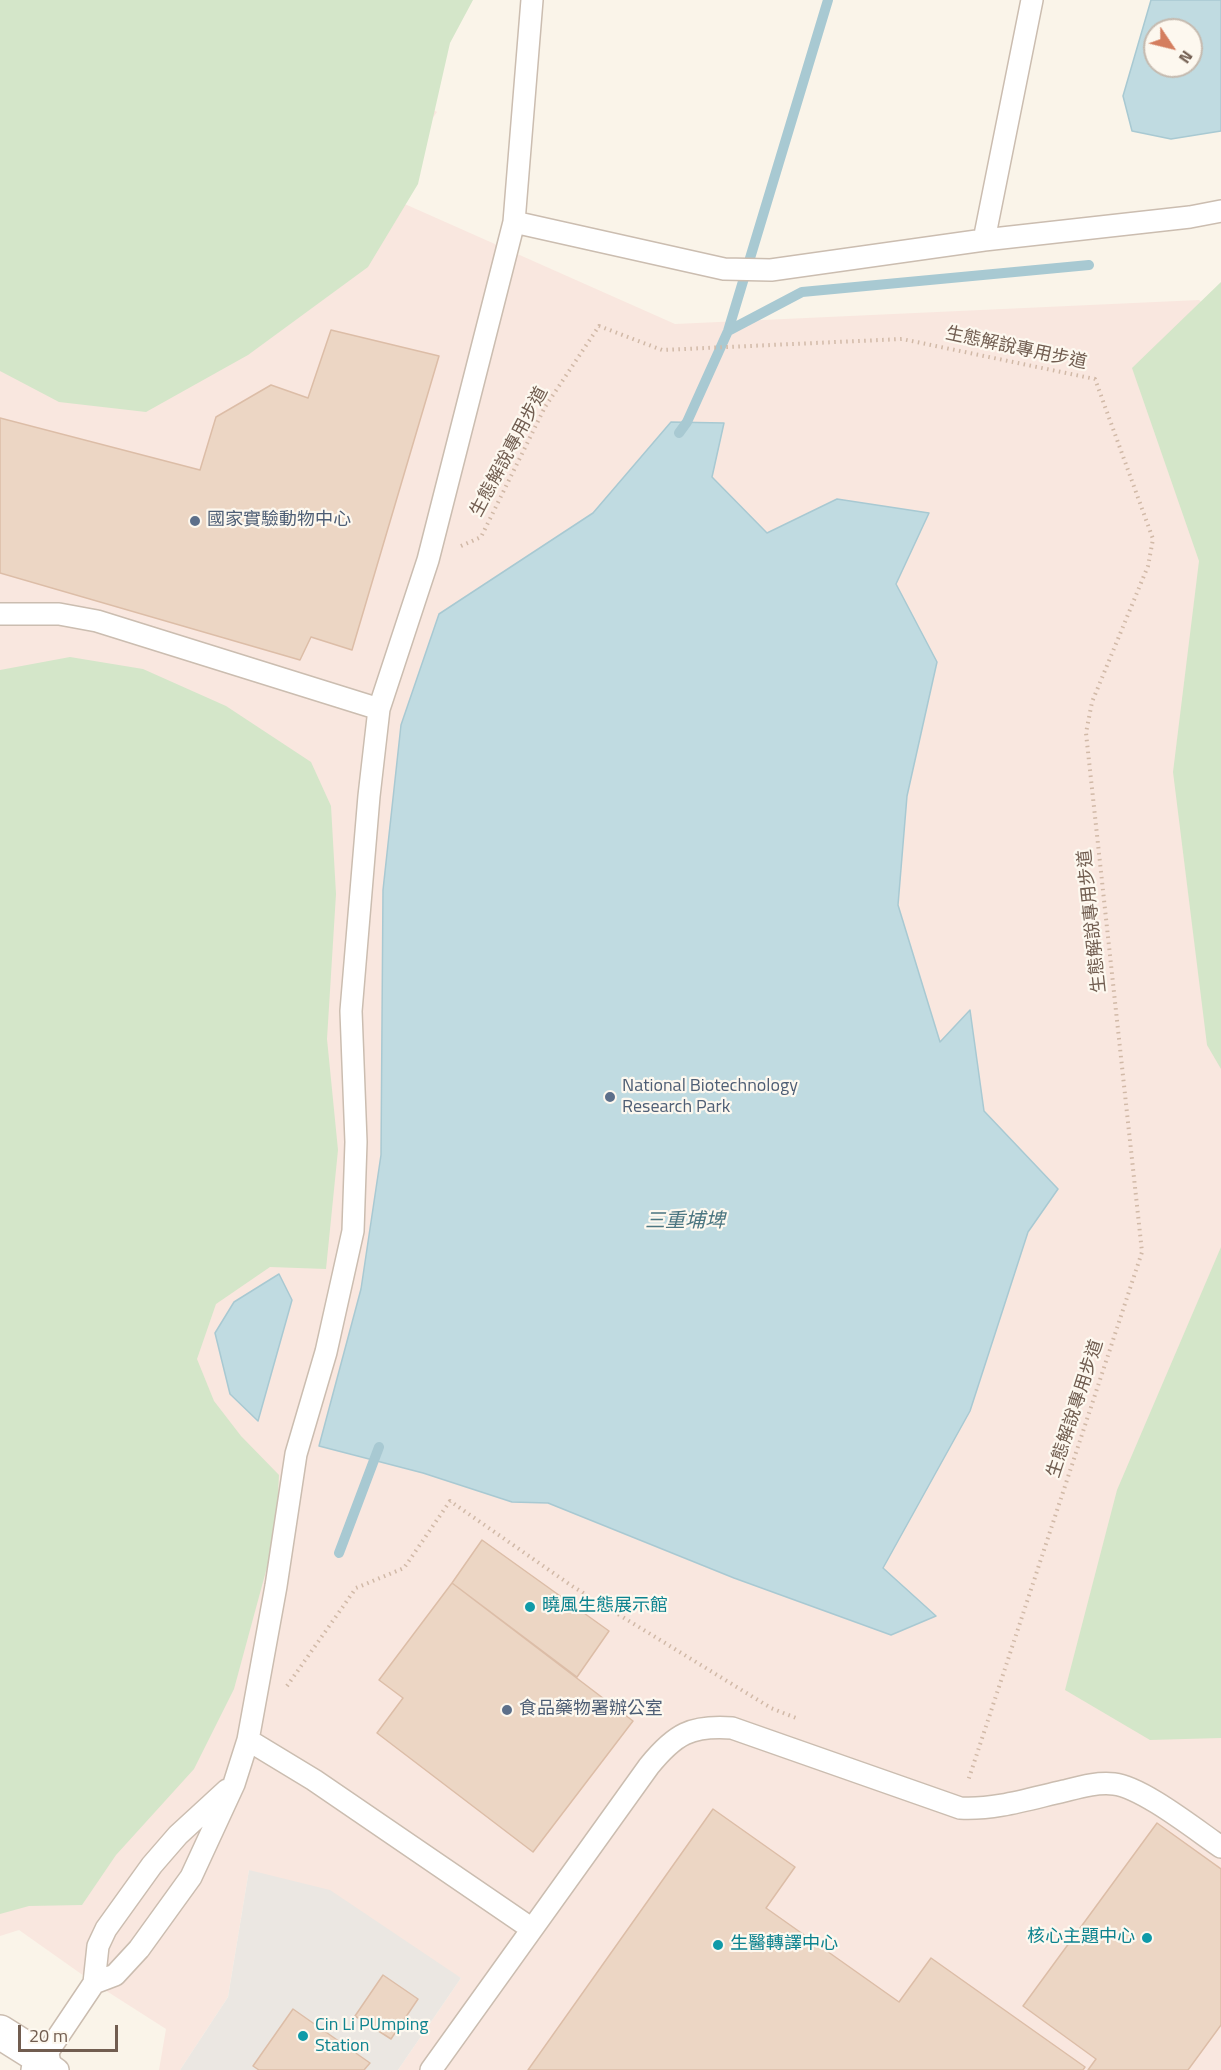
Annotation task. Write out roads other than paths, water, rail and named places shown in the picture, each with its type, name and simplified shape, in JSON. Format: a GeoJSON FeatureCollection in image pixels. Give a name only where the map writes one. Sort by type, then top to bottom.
{"type":"FeatureCollection","features":[{"type":"Feature","properties":{"kind":"street"},"geometry":{"type":"LineString","coordinates":[[0,2032],[46,2066]]}},
{"type":"Feature","properties":{"kind":"lane"},"geometry":{"type":"LineString","coordinates":[[94,1983],[115,1975],[140,1949],[191,1877],[234,1784],[248,1740],[276,1586],[296,1454],[326,1352],[353,1231],[356,1142],[351,1011],[369,796],[379,708],[428,560],[514,222],[532,0]]}},
{"type":"Feature","properties":{"kind":"lane"},"geometry":{"type":"LineString","coordinates":[[984,240],[1032,0]]}},
{"type":"Feature","properties":{"kind":"lane"},"geometry":{"type":"LineString","coordinates":[[514,222],[724,269],[771,270],[984,240],[1122,226],[1221,211]]}},
{"type":"Feature","properties":{"kind":"lane"},"geometry":{"type":"LineString","coordinates":[[0,614],[59,614],[97,621],[379,708]]}},
{"type":"Feature","properties":{"kind":"lane"},"geometry":{"type":"LineString","coordinates":[[431,2070],[649,1766],[666,1744],[685,1733],[711,1727],[732,1728],[960,1808],[980,1809],[1093,1785],[1116,1784],[1146,1796],[1221,1846]]}},
{"type":"Feature","properties":{"kind":"lane"},"geometry":{"type":"LineString","coordinates":[[248,1740],[314,1780],[532,1929]]}},
{"type":"Feature","properties":{"kind":"lane"},"geometry":{"type":"LineString","coordinates":[[46,2066],[94,1983],[98,1946],[106,1929],[152,1865],[178,1835],[234,1784]]}},
{"type":"Feature","properties":{"kind":"water"},"geometry":{"type":"Polygon","coordinates":[[[1151,0],[1221,0],[1221,131],[1171,139],[1132,131],[1123,96],[1143,27],[1143,78],[1203,78],[1203,18],[1146,18],[1151,0]]]}},
{"type":"Feature","properties":{"kind":"water","name":"三重埔埤"},"geometry":{"type":"Polygon","coordinates":[[[671,422],[724,423],[712,477],[767,533],[837,499],[929,513],[896,584],[937,662],[907,796],[898,905],[940,1042],[970,1010],[984,1111],[1058,1189],[1028,1232],[970,1411],[883,1568],[936,1616],[891,1635],[734,1578],[548,1503],[512,1502],[423,1473],[319,1446],[361,1289],[381,1155],[383,890],[401,725],[439,614],[593,513],[671,422]]]}},
{"type":"Feature","properties":{"kind":"water"},"geometry":{"type":"Polygon","coordinates":[[[279,1274],[292,1300],[258,1421],[230,1394],[215,1333],[234,1302],[279,1274]]]}},
{"type":"Feature","properties":{"kind":"waterway"},"geometry":{"type":"LineString","coordinates":[[679,433],[687,422],[728,331],[828,0]]}},
{"type":"Feature","properties":{"kind":"waterway"},"geometry":{"type":"LineString","coordinates":[[728,331],[802,292],[1089,265]]}},
{"type":"Feature","properties":{"kind":"waterway"},"geometry":{"type":"LineString","coordinates":[[339,1553],[379,1447]]}},
{"type":"Feature","properties":{"kind":"place","name":"國家實驗動物中心"},"geometry":{"type":"Point","coordinates":[195,521]}},
{"type":"Feature","properties":{"kind":"place","name":"National Biotechnology Research Park"},"geometry":{"type":"Point","coordinates":[610,1097]}},
{"type":"Feature","properties":{"kind":"place","name":"曉風生態展示館"},"geometry":{"type":"Point","coordinates":[530,1607]}},
{"type":"Feature","properties":{"kind":"place","name":"食品藥物署辦公室"},"geometry":{"type":"Point","coordinates":[507,1710]}},
{"type":"Feature","properties":{"kind":"place","name":"核心主題中心"},"geometry":{"type":"Point","coordinates":[1147,1938]}},
{"type":"Feature","properties":{"kind":"place","name":"生醫轉譯中心"},"geometry":{"type":"Point","coordinates":[718,1945]}},
{"type":"Feature","properties":{"kind":"place","name":"Cin Li PUmping Station"},"geometry":{"type":"Point","coordinates":[303,2036]}}]}
